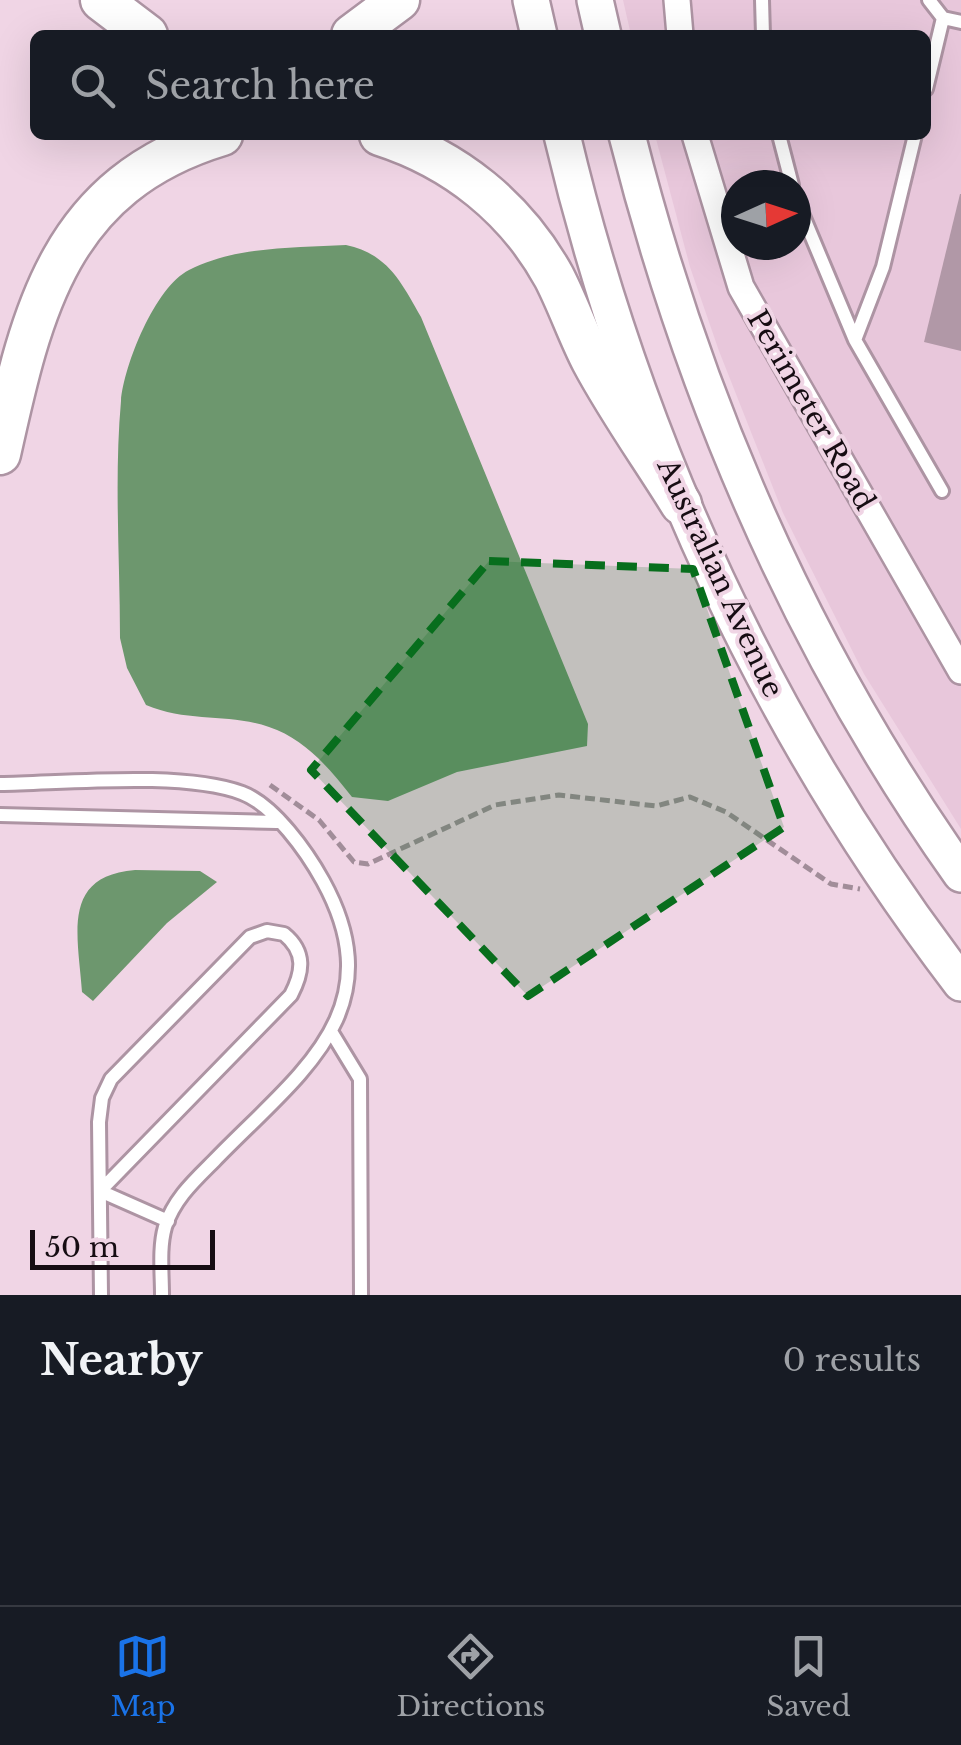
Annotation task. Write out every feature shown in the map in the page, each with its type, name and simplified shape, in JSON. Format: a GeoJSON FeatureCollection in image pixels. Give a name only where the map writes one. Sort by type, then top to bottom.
{"type":"FeatureCollection","features":[{"type":"Feature","properties":{"kind":"highway"},"geometry":{"type":"LineString","coordinates":[[100,0],[140,30]]}},
{"type":"Feature","properties":{"kind":"highway"},"geometry":{"type":"LineString","coordinates":[[359,30],[399,0]]}},
{"type":"Feature","properties":{"kind":"highway"},"geometry":{"type":"LineString","coordinates":[[0,454],[28,334],[43,290],[66,249],[124,187],[169,158],[210,140]]}},
{"type":"Feature","properties":{"kind":"highway"},"geometry":{"type":"LineString","coordinates":[[391,140],[455,170],[498,203],[526,235],[554,278],[592,361],[682,504]]}},
{"type":"Feature","properties":{"kind":"main road"},"geometry":{"type":"LineString","coordinates":[[530,0],[538,30]]}},
{"type":"Feature","properties":{"kind":"main road"},"geometry":{"type":"LineString","coordinates":[[595,0],[602,30]]}},
{"type":"Feature","properties":{"kind":"main road","name":"Australian Avenue"},"geometry":{"type":"LineString","coordinates":[[563,140],[617,334],[682,504],[780,706],[898,896],[961,983]]}},
{"type":"Feature","properties":{"kind":"main road"},"geometry":{"type":"LineString","coordinates":[[628,140],[690,349],[756,515],[858,714],[961,874]]}},
{"type":"Feature","properties":{"kind":"street"},"geometry":{"type":"LineString","coordinates":[[677,0],[680,30]]}},
{"type":"Feature","properties":{"kind":"street","name":"Perimeter Road"},"geometry":{"type":"LineString","coordinates":[[695,140],[714,212],[741,287],[961,671]]}},
{"type":"Feature","properties":{"kind":"lane"},"geometry":{"type":"LineString","coordinates":[[762,0],[763,30]]}},
{"type":"Feature","properties":{"kind":"lane"},"geometry":{"type":"LineString","coordinates":[[929,0],[943,18],[961,22]]}},
{"type":"Feature","properties":{"kind":"lane"},"geometry":{"type":"LineString","coordinates":[[931,69],[943,18]]}},
{"type":"Feature","properties":{"kind":"lane"},"geometry":{"type":"LineString","coordinates":[[780,140],[788,170]]}},
{"type":"Feature","properties":{"kind":"lane"},"geometry":{"type":"LineString","coordinates":[[855,340],[883,268],[914,140]]}},
{"type":"Feature","properties":{"kind":"lane"},"geometry":{"type":"LineString","coordinates":[[811,235],[855,340],[942,491]]}},
{"type":"Feature","properties":{"kind":"lane"},"geometry":{"type":"LineString","coordinates":[[0,784],[215,787],[246,794],[297,838],[334,900],[345,938],[347,990],[340,1022],[315,1056],[180,1196],[168,1221],[162,1251],[162,1295]]}},
{"type":"Feature","properties":{"kind":"lane"},"geometry":{"type":"LineString","coordinates":[[0,815],[278,822]]}},
{"type":"Feature","properties":{"kind":"lane"},"geometry":{"type":"LineString","coordinates":[[100,1191],[292,996],[302,974],[301,956],[284,934],[266,932],[250,938],[111,1079],[100,1110],[100,1191],[101,1295]]}},
{"type":"Feature","properties":{"kind":"lane"},"geometry":{"type":"LineString","coordinates":[[332,1032],[360,1079],[362,1295]]}},
{"type":"Feature","properties":{"kind":"lane"},"geometry":{"type":"LineString","coordinates":[[100,1191],[168,1221]]}},
{"type":"Feature","properties":{"kind":"path"},"geometry":{"type":"LineString","coordinates":[[257,778],[319,820],[354,862],[368,864],[495,805],[560,795],[656,806],[690,796],[726,812],[831,884],[898,896]]}},
{"type":"Feature","properties":{"kind":"highlighted area"},"geometry":{"type":"Polygon","coordinates":[[[489,561],[693,569],[784,827],[528,996],[311,770],[489,561]]]}},
{"type":"Feature","properties":{"kind":"shaded area"},"geometry":{"type":"Polygon","coordinates":[[[623,0],[961,0],[961,829],[864,674],[783,513],[690,267],[656,140],[931,140],[931,30],[630,30],[623,0]]]}},
{"type":"Feature","properties":{"kind":"shaded area"},"geometry":{"type":"Polygon","coordinates":[[[346,245],[373,255],[392,271],[421,317],[588,724],[587,746],[457,772],[388,801],[352,797],[325,765],[282,732],[239,720],[178,714],[146,705],[127,668],[120,638],[121,401],[128,368],[153,309],[176,279],[207,262],[266,250],[346,245]]]}},
{"type":"Feature","properties":{"kind":"shaded area"},"geometry":{"type":"Polygon","coordinates":[[[135,870],[200,871],[217,882],[167,923],[93,1001],[82,992],[79,912],[95,884],[111,875],[135,870]]]}},
{"type":"Feature","properties":{"kind":"building"},"geometry":{"type":"Polygon","coordinates":[[[961,194],[961,351],[924,342],[961,194]]]}}]}
